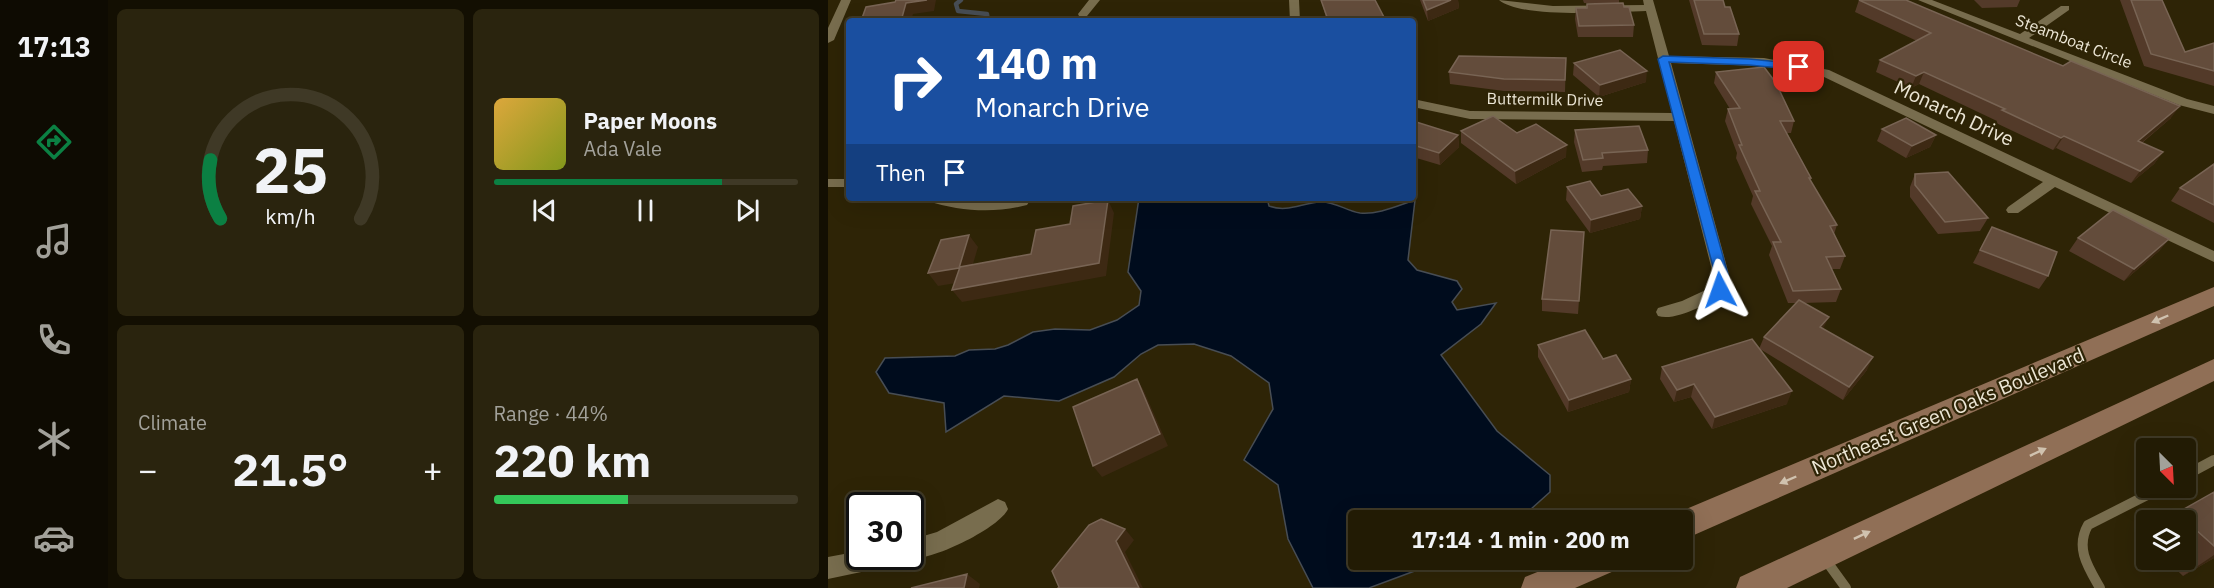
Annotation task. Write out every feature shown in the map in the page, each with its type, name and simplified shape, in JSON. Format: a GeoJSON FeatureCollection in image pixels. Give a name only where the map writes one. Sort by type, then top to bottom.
{"type":"FeatureCollection","features":[{"type":"Feature","properties":{"kind":"main road","name":"Northeast Green Oaks Boulevard"},"geometry":{"type":"LineString","coordinates":[[1693,521],[2214,296]]}},
{"type":"Feature","properties":{"kind":"main road"},"geometry":{"type":"LineString","coordinates":[[1752,588],[2214,369]]}},
{"type":"Feature","properties":{"kind":"main road"},"geometry":{"type":"LineString","coordinates":[[1537,588],[1579,570]]}},
{"type":"Feature","properties":{"kind":"street"},"geometry":{"type":"LineString","coordinates":[[828,40],[846,0]]}},
{"type":"Feature","properties":{"kind":"street"},"geometry":{"type":"LineString","coordinates":[[1083,14],[1095,0]]}},
{"type":"Feature","properties":{"kind":"street"},"geometry":{"type":"LineString","coordinates":[[1294,0],[1295,18]]}},
{"type":"Feature","properties":{"kind":"street"},"geometry":{"type":"LineString","coordinates":[[1504,0],[1512,4],[1543,8],[1649,4],[1722,278],[1720,290],[1687,306],[1664,312]]}},
{"type":"Feature","properties":{"kind":"street","name":"Steamboat Circle"},"geometry":{"type":"LineString","coordinates":[[1923,0],[2183,102],[2214,110]]}},
{"type":"Feature","properties":{"kind":"street"},"geometry":{"type":"LineString","coordinates":[[2021,38],[2065,8]]}},
{"type":"Feature","properties":{"kind":"street","name":"Monarch Drive"},"geometry":{"type":"LineString","coordinates":[[1663,59],[1764,63],[1826,73],[2214,257]]}},
{"type":"Feature","properties":{"kind":"street","name":"Buttermilk Drive"},"geometry":{"type":"LineString","coordinates":[[1416,104],[1470,115],[1679,117]]}},
{"type":"Feature","properties":{"kind":"street"},"geometry":{"type":"LineString","coordinates":[[2013,210],[2054,181]]}},
{"type":"Feature","properties":{"kind":"street"},"geometry":{"type":"LineString","coordinates":[[828,183],[846,183]]}},
{"type":"Feature","properties":{"kind":"street"},"geometry":{"type":"LineString","coordinates":[[945,201],[984,208],[1022,202]]}},
{"type":"Feature","properties":{"kind":"street"},"geometry":{"type":"LineString","coordinates":[[924,547],[958,536],[998,509]]}},
{"type":"Feature","properties":{"kind":"street"},"geometry":{"type":"LineString","coordinates":[[828,568],[846,564]]}},
{"type":"Feature","properties":{"kind":"lane"},"geometry":{"type":"LineString","coordinates":[[2196,470],[2214,460]]}},
{"type":"Feature","properties":{"kind":"lane"},"geometry":{"type":"LineString","coordinates":[[2100,588],[2082,554],[2080,543],[2082,533],[2088,525],[2141,498]]}},
{"type":"Feature","properties":{"kind":"lane"},"geometry":{"type":"LineString","coordinates":[[1822,554],[1846,588]]}},
{"type":"Feature","properties":{"kind":"water"},"geometry":{"type":"Polygon","coordinates":[[[1139,201],[1268,201],[1269,206],[1276,208],[1325,202],[1355,212],[1374,213],[1415,201],[1408,260],[1417,270],[1457,281],[1462,289],[1452,302],[1457,310],[1496,303],[1481,324],[1441,355],[1497,431],[1550,475],[1550,492],[1531,509],[1348,510],[1348,570],[1417,570],[1369,588],[1313,588],[1288,539],[1278,485],[1244,460],[1273,409],[1269,383],[1231,356],[1194,344],[1158,345],[1141,354],[1114,377],[1059,401],[1004,396],[946,432],[944,403],[889,393],[876,372],[885,358],[955,356],[969,350],[995,349],[1008,345],[1033,332],[1055,329],[1090,330],[1117,320],[1139,305],[1141,291],[1128,272],[1139,201]]]}},
{"type":"Feature","properties":{"kind":"building"},"geometry":{"type":"Polygon","coordinates":[[[896,0],[927,0],[906,3],[902,18],[862,18],[866,7],[896,0]]]}},
{"type":"Feature","properties":{"kind":"building"},"geometry":{"type":"Polygon","coordinates":[[[1321,0],[1375,0],[1384,18],[1329,18],[1321,0]]]}},
{"type":"Feature","properties":{"kind":"building"},"geometry":{"type":"Polygon","coordinates":[[[1423,0],[1451,0],[1427,10],[1423,0]]]}},
{"type":"Feature","properties":{"kind":"building"},"geometry":{"type":"Polygon","coordinates":[[[1694,0],[1723,0],[1725,7],[1730,7],[1739,34],[1704,34],[1694,0]]]}},
{"type":"Feature","properties":{"kind":"building"},"geometry":{"type":"Polygon","coordinates":[[[1859,0],[1906,0],[2063,66],[2071,61],[2180,106],[2138,141],[2163,152],[2140,171],[2064,136],[2061,138],[2002,110],[2005,109],[1924,72],[1916,76],[1880,60],[1931,33],[1859,0]]]}},
{"type":"Feature","properties":{"kind":"building"},"geometry":{"type":"Polygon","coordinates":[[[2131,0],[2162,0],[2185,52],[2214,43],[2214,71],[2151,54],[2131,0]]]}},
{"type":"Feature","properties":{"kind":"building"},"geometry":{"type":"Polygon","coordinates":[[[1623,3],[1624,7],[1629,7],[1634,25],[1579,26],[1576,8],[1587,8],[1587,4],[1623,3]]]}},
{"type":"Feature","properties":{"kind":"building"},"geometry":{"type":"Polygon","coordinates":[[[1620,50],[1647,71],[1600,85],[1574,63],[1620,50]]]}},
{"type":"Feature","properties":{"kind":"building"},"geometry":{"type":"Polygon","coordinates":[[[1459,56],[1566,58],[1565,80],[1504,79],[1449,72],[1459,56]]]}},
{"type":"Feature","properties":{"kind":"building"},"geometry":{"type":"Polygon","coordinates":[[[1764,67],[1776,83],[1794,121],[1780,121],[1811,178],[1809,178],[1837,225],[1830,226],[1845,256],[1826,257],[1841,289],[1793,291],[1773,242],[1781,242],[1755,191],[1760,191],[1739,145],[1742,145],[1728,109],[1740,108],[1716,72],[1764,67]]]}},
{"type":"Feature","properties":{"kind":"building"},"geometry":{"type":"Polygon","coordinates":[[[1493,116],[1517,133],[1536,124],[1567,145],[1515,171],[1461,131],[1493,116]]]}},
{"type":"Feature","properties":{"kind":"building"},"geometry":{"type":"Polygon","coordinates":[[[1906,118],[1936,135],[1912,146],[1882,129],[1906,118]]]}},
{"type":"Feature","properties":{"kind":"building"},"geometry":{"type":"Polygon","coordinates":[[[1416,122],[1458,135],[1439,153],[1416,146],[1416,122]]]}},
{"type":"Feature","properties":{"kind":"building"},"geometry":{"type":"Polygon","coordinates":[[[1639,126],[1648,150],[1602,153],[1603,158],[1583,160],[1575,130],[1639,126]]]}},
{"type":"Feature","properties":{"kind":"building"},"geometry":{"type":"Polygon","coordinates":[[[2214,164],[2214,205],[2180,188],[2214,164]]]}},
{"type":"Feature","properties":{"kind":"building"},"geometry":{"type":"Polygon","coordinates":[[[1948,172],[1988,218],[1945,222],[1915,185],[1915,174],[1948,172]]]}},
{"type":"Feature","properties":{"kind":"building"},"geometry":{"type":"Polygon","coordinates":[[[1590,181],[1601,196],[1628,189],[1642,206],[1591,220],[1567,187],[1590,181]]]}},
{"type":"Feature","properties":{"kind":"building"},"geometry":{"type":"Polygon","coordinates":[[[1108,201],[1099,263],[952,290],[960,267],[1031,254],[1036,230],[1070,224],[1073,206],[1108,201]]]}},
{"type":"Feature","properties":{"kind":"building"},"geometry":{"type":"Polygon","coordinates":[[[2113,210],[2169,239],[2134,269],[2078,238],[2113,210]]]}},
{"type":"Feature","properties":{"kind":"building"},"geometry":{"type":"Polygon","coordinates":[[[1992,227],[2057,252],[2048,276],[1980,250],[1992,227]]]}},
{"type":"Feature","properties":{"kind":"building"},"geometry":{"type":"Polygon","coordinates":[[[1551,230],[1584,232],[1579,301],[1542,299],[1551,230]]]}},
{"type":"Feature","properties":{"kind":"building"},"geometry":{"type":"Polygon","coordinates":[[[969,235],[959,268],[928,273],[941,240],[969,235]]]}},
{"type":"Feature","properties":{"kind":"building"},"geometry":{"type":"Polygon","coordinates":[[[1799,300],[1829,317],[1820,327],[1873,357],[1849,387],[1764,337],[1799,300]]]}},
{"type":"Feature","properties":{"kind":"building"},"geometry":{"type":"Polygon","coordinates":[[[1585,330],[1603,359],[1616,355],[1631,379],[1569,400],[1538,345],[1585,330]]]}},
{"type":"Feature","properties":{"kind":"building"},"geometry":{"type":"Polygon","coordinates":[[[1752,339],[1792,391],[1715,417],[1694,384],[1677,390],[1662,367],[1752,339]]]}},
{"type":"Feature","properties":{"kind":"building"},"geometry":{"type":"Polygon","coordinates":[[[1137,379],[1160,434],[1093,466],[1073,407],[1137,379]]]}},
{"type":"Feature","properties":{"kind":"building"},"geometry":{"type":"Polygon","coordinates":[[[2214,492],[2214,546],[2196,530],[2196,510],[2182,510],[2214,492]]]}},
{"type":"Feature","properties":{"kind":"building"},"geometry":{"type":"Polygon","coordinates":[[[1101,519],[1125,529],[1116,541],[1139,588],[1058,588],[1052,571],[1089,525],[1101,519]]]}},
{"type":"Feature","properties":{"kind":"building"},"geometry":{"type":"Polygon","coordinates":[[[967,574],[964,588],[911,588],[967,574]]]}},
{"type":"Feature","properties":{"kind":"waterway"},"geometry":{"type":"LineString","coordinates":[[961,0],[956,4],[958,11],[987,14],[988,18]]}},
{"type":"Feature","properties":{"kind":"route"},"geometry":{"type":"LineString","coordinates":[[1720,290],[1722,278],[1663,59],[1749,62],[1799,67]]}}]}
